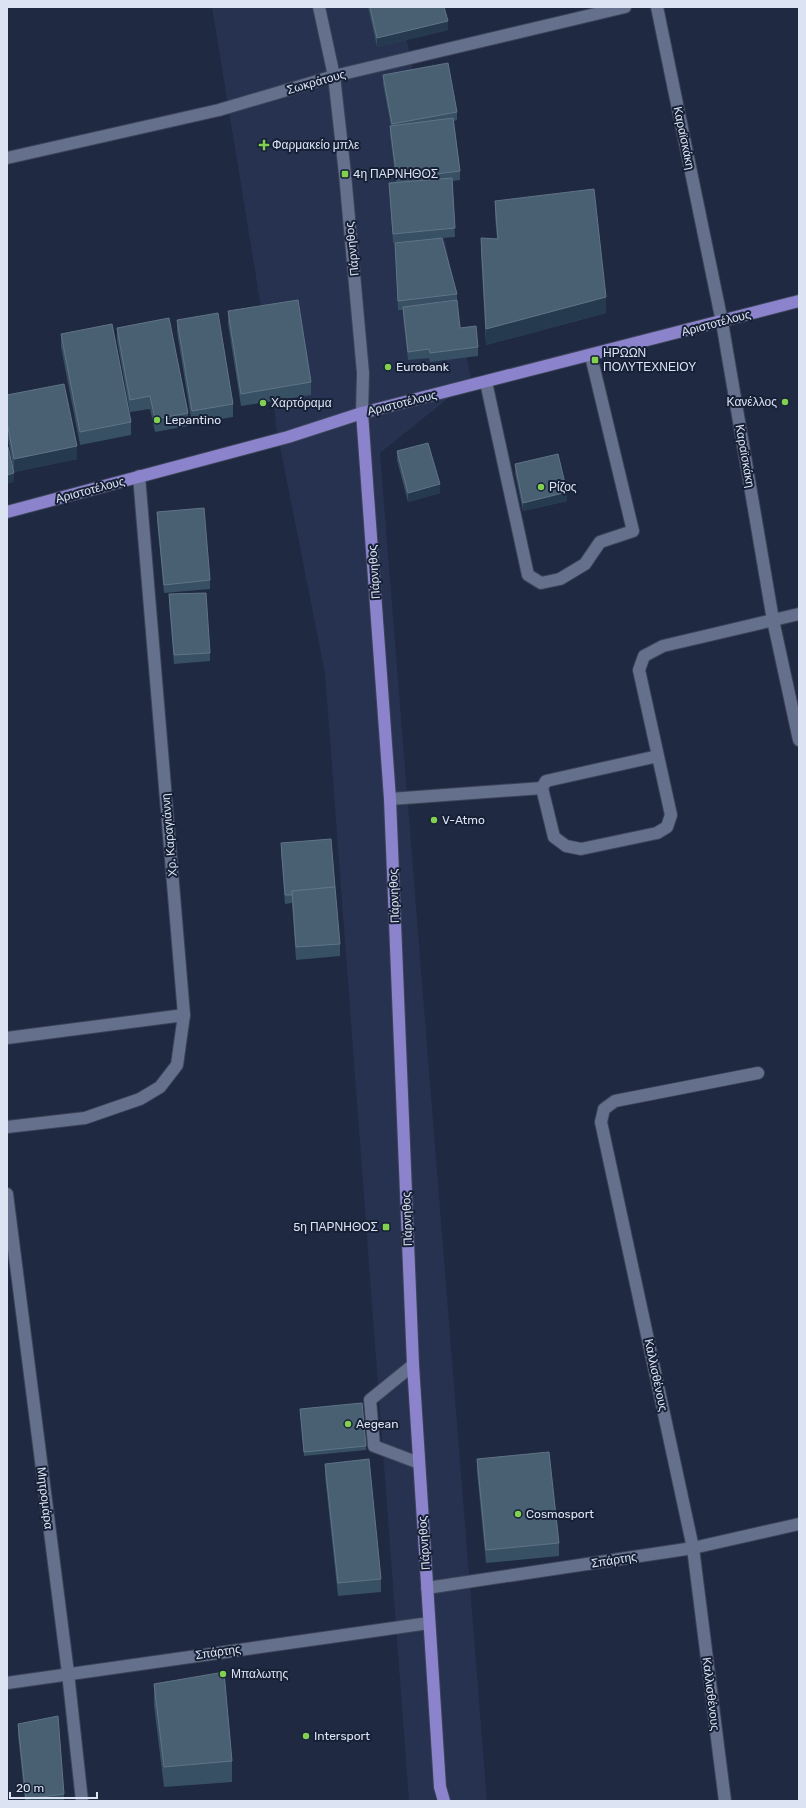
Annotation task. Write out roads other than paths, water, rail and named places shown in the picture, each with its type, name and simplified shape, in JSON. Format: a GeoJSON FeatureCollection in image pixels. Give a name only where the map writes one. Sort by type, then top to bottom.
{"type":"FeatureCollection","features":[{"type":"Feature","properties":{"kind":"main road","name":"Αριστοτέλους"},"geometry":{"type":"LineString","coordinates":[[7,512],[288,437],[362,413],[591,356],[799,301]]}},
{"type":"Feature","properties":{"kind":"main road","name":"Πάρνηθος"},"geometry":{"type":"LineString","coordinates":[[362,413],[390,799],[413,1365],[440,1787],[444,1801]]}},
{"type":"Feature","properties":{"kind":"main road","name":"Πάρνηθος"},"geometry":{"type":"LineString","coordinates":[[437,1801],[440,1787]]}},
{"type":"Feature","properties":{"kind":"street","name":"Πάρνηθος"},"geometry":{"type":"LineString","coordinates":[[319,7],[334,76],[361,338],[363,373],[362,413]]}},
{"type":"Feature","properties":{"kind":"street","name":"Σωκράτους"},"geometry":{"type":"LineString","coordinates":[[7,158],[219,110],[334,76],[625,7]]}},
{"type":"Feature","properties":{"kind":"street","name":"Καραϊσκάκη"},"geometry":{"type":"LineString","coordinates":[[657,7],[722,322],[773,620],[799,740]]}},
{"type":"Feature","properties":{"kind":"street"},"geometry":{"type":"LineString","coordinates":[[486,382],[528,575],[540,582],[560,579],[585,564],[600,542],[633,531],[591,356]]}},
{"type":"Feature","properties":{"kind":"street","name":"Χρ. Καραγιάννη"},"geometry":{"type":"LineString","coordinates":[[7,1127],[85,1118],[140,1098],[160,1088],[177,1065],[184,1015],[139,476]]}},
{"type":"Feature","properties":{"kind":"street"},"geometry":{"type":"LineString","coordinates":[[658,756],[546,781],[542,788],[554,837],[566,846],[581,850],[656,833],[667,827],[671,815],[658,756],[639,670],[644,656],[663,646],[799,614]]}},
{"type":"Feature","properties":{"kind":"street"},"geometry":{"type":"LineString","coordinates":[[390,799],[542,788]]}},
{"type":"Feature","properties":{"kind":"street"},"geometry":{"type":"LineString","coordinates":[[7,1038],[184,1015]]}},
{"type":"Feature","properties":{"kind":"street","name":"Καλλισθένους"},"geometry":{"type":"LineString","coordinates":[[725,1801],[693,1548],[601,1122],[604,1109],[616,1101],[758,1073]]}},
{"type":"Feature","properties":{"kind":"street","name":"Μητρομάρα"},"geometry":{"type":"LineString","coordinates":[[7,1194],[68,1673],[82,1801]]}},
{"type":"Feature","properties":{"kind":"street"},"geometry":{"type":"LineString","coordinates":[[413,1365],[370,1400],[374,1446],[419,1463]]}},
{"type":"Feature","properties":{"kind":"street","name":"Σπάρτης"},"geometry":{"type":"LineString","coordinates":[[427,1588],[693,1548],[799,1524]]}},
{"type":"Feature","properties":{"kind":"street","name":"Σπάρτης"},"geometry":{"type":"LineString","coordinates":[[7,1683],[68,1673],[429,1623]]}},
{"type":"Feature","properties":{"kind":"place","name":"Φαρμακείο μπλε"},"geometry":{"type":"Point","coordinates":[264,145]}},
{"type":"Feature","properties":{"kind":"place","name":"4η ΠΑΡΝΗΘΟΣ"},"geometry":{"type":"Point","coordinates":[345,174]}},
{"type":"Feature","properties":{"kind":"place","name":"ΗΡΩΩΝ ΠΟΛΥΤΕΧΝΕΙΟΥ"},"geometry":{"type":"Point","coordinates":[595,360]}},
{"type":"Feature","properties":{"kind":"place","name":"Eurobank"},"geometry":{"type":"Point","coordinates":[388,367]}},
{"type":"Feature","properties":{"kind":"place","name":"Κανέλλος"},"geometry":{"type":"Point","coordinates":[785,402]}},
{"type":"Feature","properties":{"kind":"place","name":"Χαρτόραμα"},"geometry":{"type":"Point","coordinates":[263,403]}},
{"type":"Feature","properties":{"kind":"place","name":"Lepantino"},"geometry":{"type":"Point","coordinates":[157,420]}},
{"type":"Feature","properties":{"kind":"place","name":"Ρίζος"},"geometry":{"type":"Point","coordinates":[541,487]}},
{"type":"Feature","properties":{"kind":"place","name":"V-Atmo"},"geometry":{"type":"Point","coordinates":[434,820]}},
{"type":"Feature","properties":{"kind":"place","name":"5η ΠΑΡΝΗΘΟΣ"},"geometry":{"type":"Point","coordinates":[386,1227]}},
{"type":"Feature","properties":{"kind":"place","name":"Aegean"},"geometry":{"type":"Point","coordinates":[348,1424]}},
{"type":"Feature","properties":{"kind":"place","name":"Cosmosport"},"geometry":{"type":"Point","coordinates":[518,1514]}},
{"type":"Feature","properties":{"kind":"place","name":"Μπαλωτης"},"geometry":{"type":"Point","coordinates":[223,1674]}},
{"type":"Feature","properties":{"kind":"place","name":"Intersport"},"geometry":{"type":"Point","coordinates":[306,1736]}}]}
